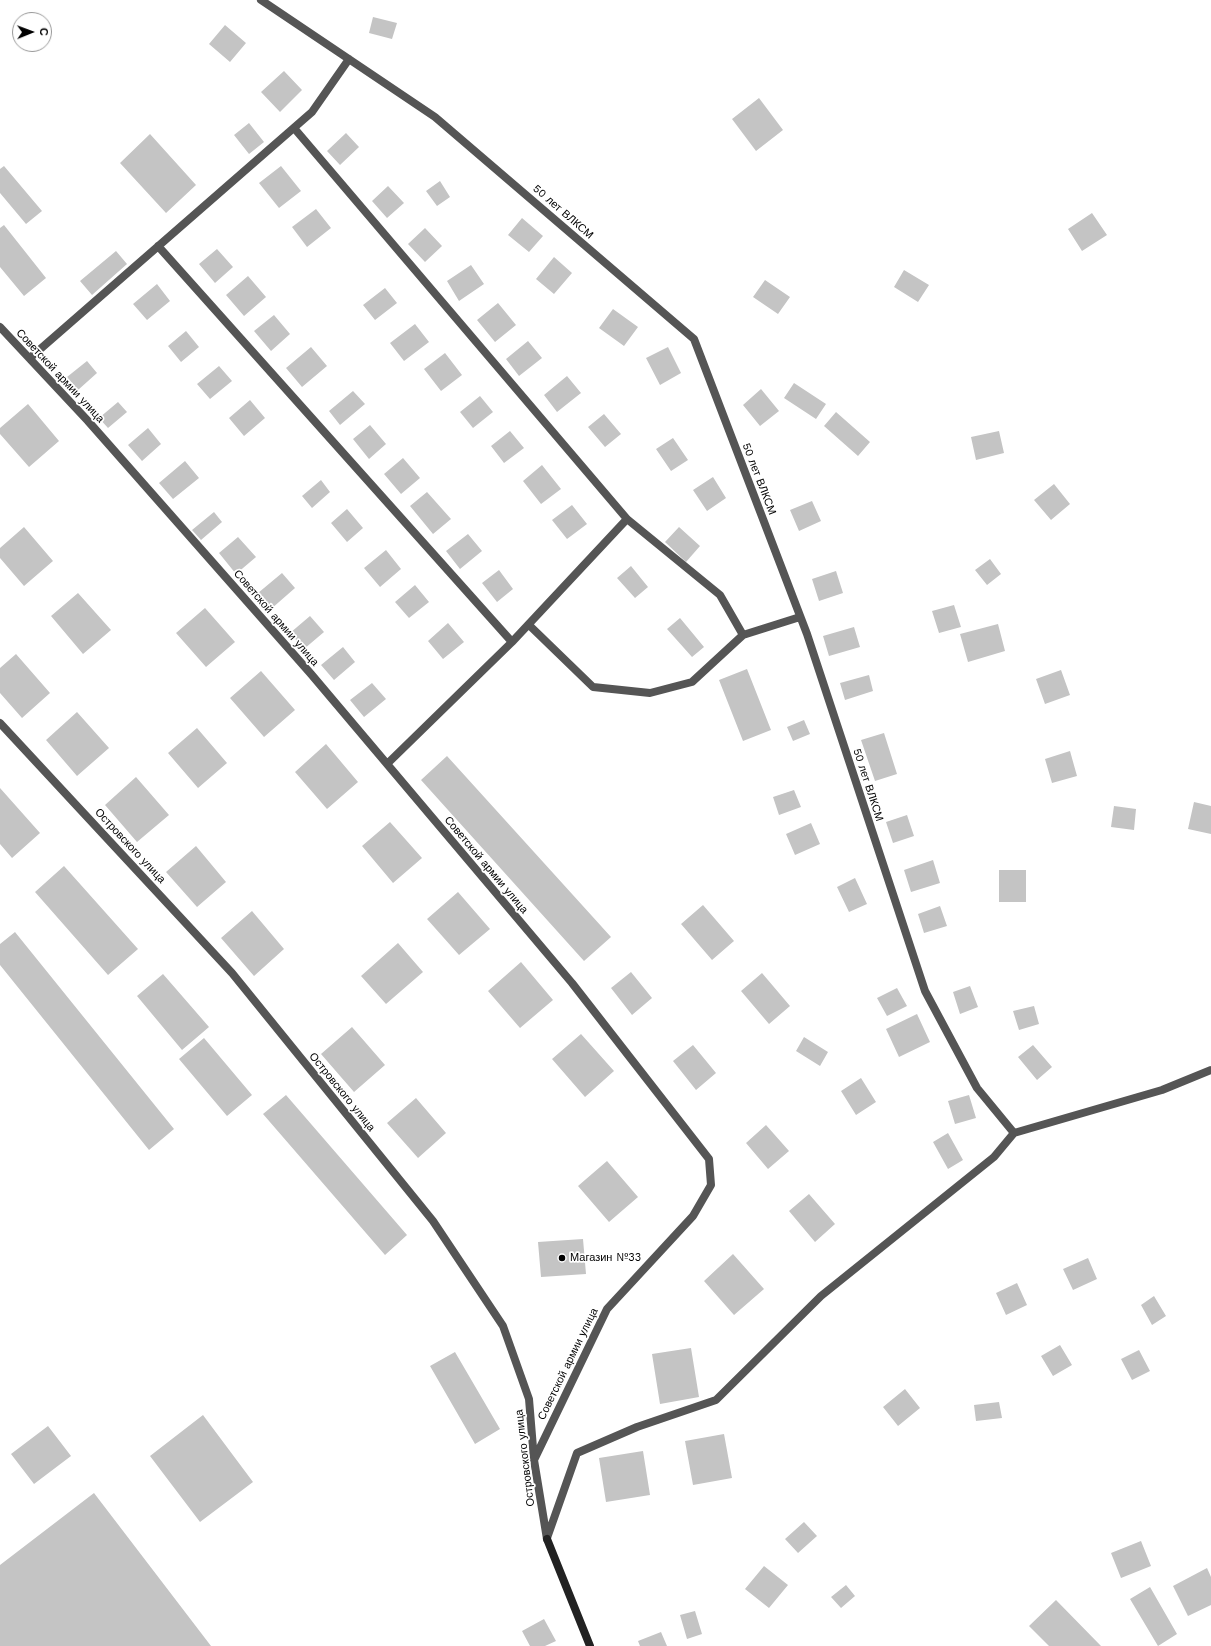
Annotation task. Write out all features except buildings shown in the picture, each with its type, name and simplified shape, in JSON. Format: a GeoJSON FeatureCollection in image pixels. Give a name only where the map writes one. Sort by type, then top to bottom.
{"type":"FeatureCollection","features":[{"type":"Feature","properties":{"kind":"street","name":"50 лет ВЛКСМ"},"geometry":{"type":"LineString","coordinates":[[260,0],[435,117],[694,339],[800,617],[925,991],[977,1088],[1014,1133]]}},
{"type":"Feature","properties":{"kind":"street"},"geometry":{"type":"LineString","coordinates":[[30,358],[312,112],[349,59]]}},
{"type":"Feature","properties":{"kind":"street"},"geometry":{"type":"LineString","coordinates":[[294,128],[627,519],[720,595],[743,635]]}},
{"type":"Feature","properties":{"kind":"street"},"geometry":{"type":"LineString","coordinates":[[158,246],[512,642]]}},
{"type":"Feature","properties":{"kind":"street","name":"Советской армии улица"},"geometry":{"type":"LineString","coordinates":[[0,326],[88,421],[387,764],[572,983],[709,1158],[711,1185],[693,1216],[607,1310],[534,1460]]}},
{"type":"Feature","properties":{"kind":"street"},"geometry":{"type":"LineString","coordinates":[[387,764],[529,625],[627,519]]}},
{"type":"Feature","properties":{"kind":"street"},"geometry":{"type":"LineString","coordinates":[[529,625],[593,687],[650,693],[692,682],[743,635],[800,617]]}},
{"type":"Feature","properties":{"kind":"street","name":"Островского улица"},"geometry":{"type":"LineString","coordinates":[[0,723],[232,973],[433,1221],[503,1326],[529,1399],[534,1460],[547,1539]]}},
{"type":"Feature","properties":{"kind":"street"},"geometry":{"type":"LineString","coordinates":[[590,1646],[547,1539],[576,1453],[637,1426],[716,1400],[821,1296],[994,1157],[1014,1133],[1162,1090],[1211,1070]]}},
{"type":"Feature","properties":{"kind":"place","name":"Магазин №33"},"geometry":{"type":"Point","coordinates":[562,1258]}}]}
